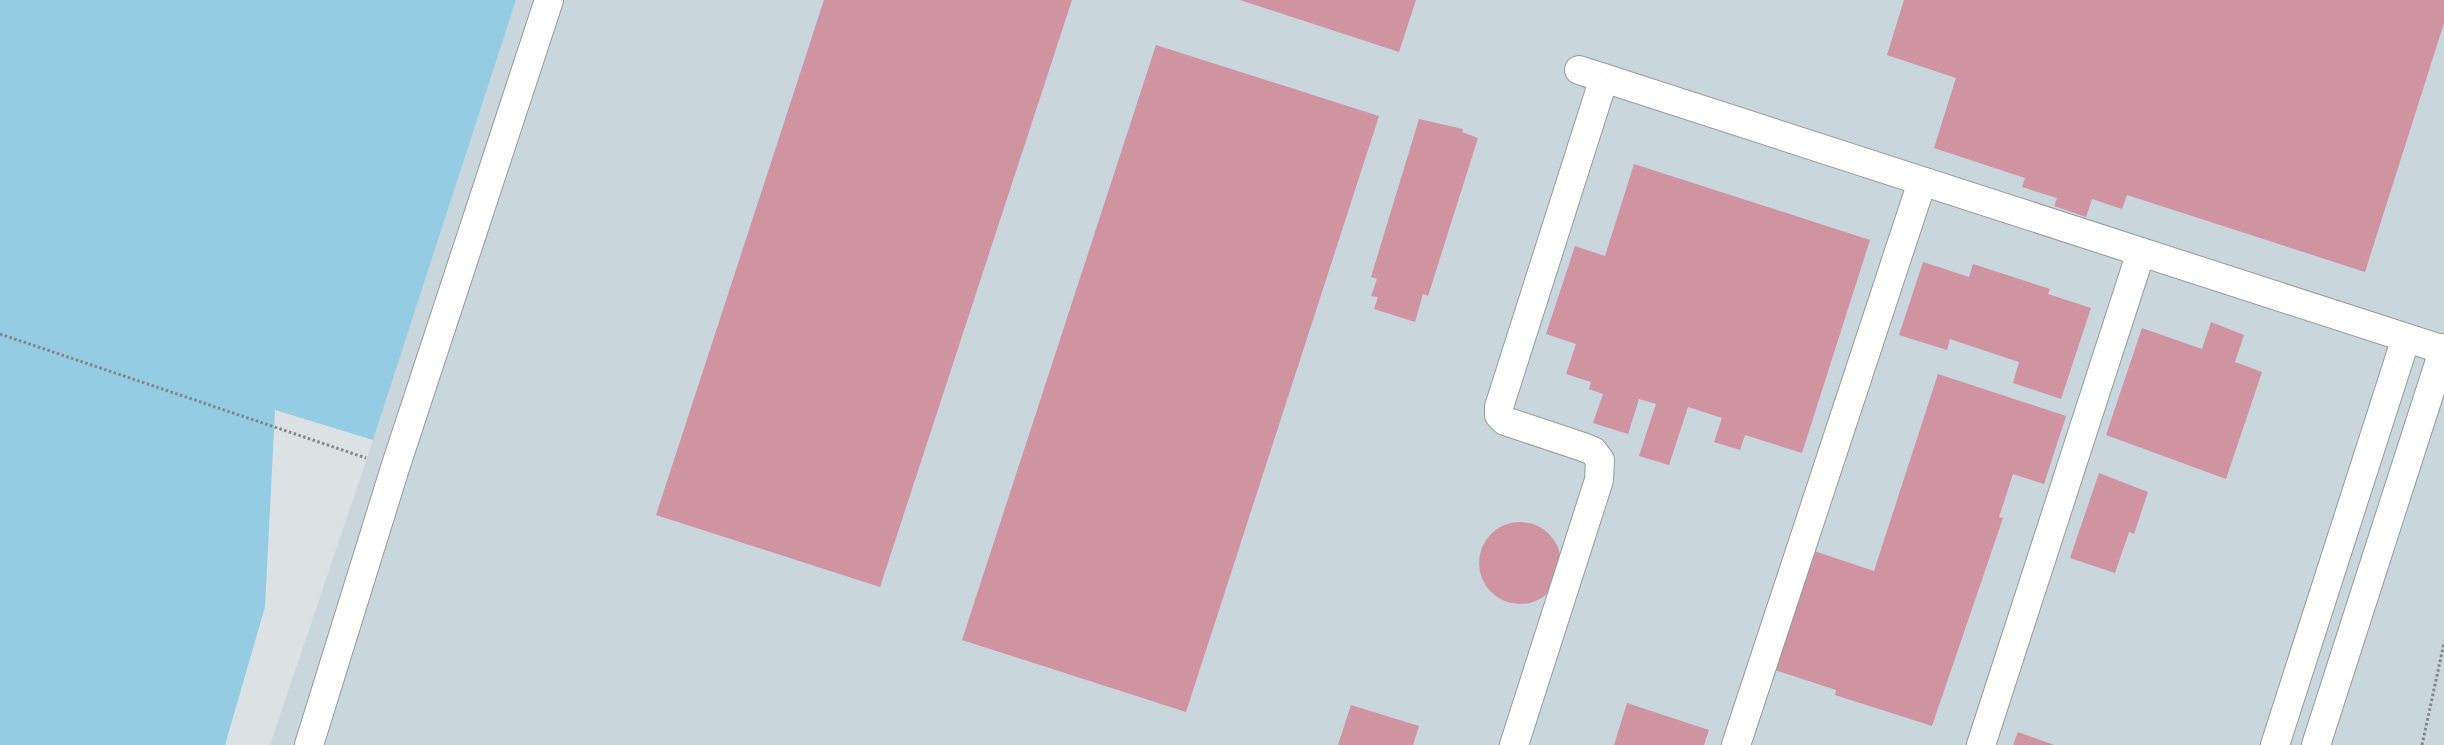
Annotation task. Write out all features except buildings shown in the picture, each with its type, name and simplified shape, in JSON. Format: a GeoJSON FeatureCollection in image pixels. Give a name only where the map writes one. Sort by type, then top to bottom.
{"type":"FeatureCollection","features":[{"type":"Feature","properties":{"kind":"lane"},"geometry":{"type":"LineString","coordinates":[[309,745],[395,468],[549,0]]}},
{"type":"Feature","properties":{"kind":"lane"},"geometry":{"type":"LineString","coordinates":[[1579,70],[2444,349],[2316,745]]}},
{"type":"Feature","properties":{"kind":"lane"},"geometry":{"type":"LineString","coordinates":[[1514,745],[1599,480],[1600,460],[1593,451],[1505,420],[1499,415],[1499,407],[1604,78]]}},
{"type":"Feature","properties":{"kind":"lane"},"geometry":{"type":"LineString","coordinates":[[1736,745],[1922,182]]}},
{"type":"Feature","properties":{"kind":"lane"},"geometry":{"type":"LineString","coordinates":[[1981,745],[2141,252]]}},
{"type":"Feature","properties":{"kind":"lane"},"geometry":{"type":"LineString","coordinates":[[2275,745],[2406,338]]}},
{"type":"Feature","properties":{"kind":"path"},"geometry":{"type":"LineString","coordinates":[[0,334],[395,468]]}},
{"type":"Feature","properties":{"kind":"path"},"geometry":{"type":"LineString","coordinates":[[2422,745],[2444,643]]}},
{"type":"Feature","properties":{"kind":"shaded area"},"geometry":{"type":"Polygon","coordinates":[[[0,0],[516,0],[373,440],[275,410],[265,607],[225,745],[0,745],[0,0]]]}},
{"type":"Feature","properties":{"kind":"shaded area"},"geometry":{"type":"Polygon","coordinates":[[[516,0],[2444,0],[2444,745],[270,745],[373,440],[516,0]]]}}]}
